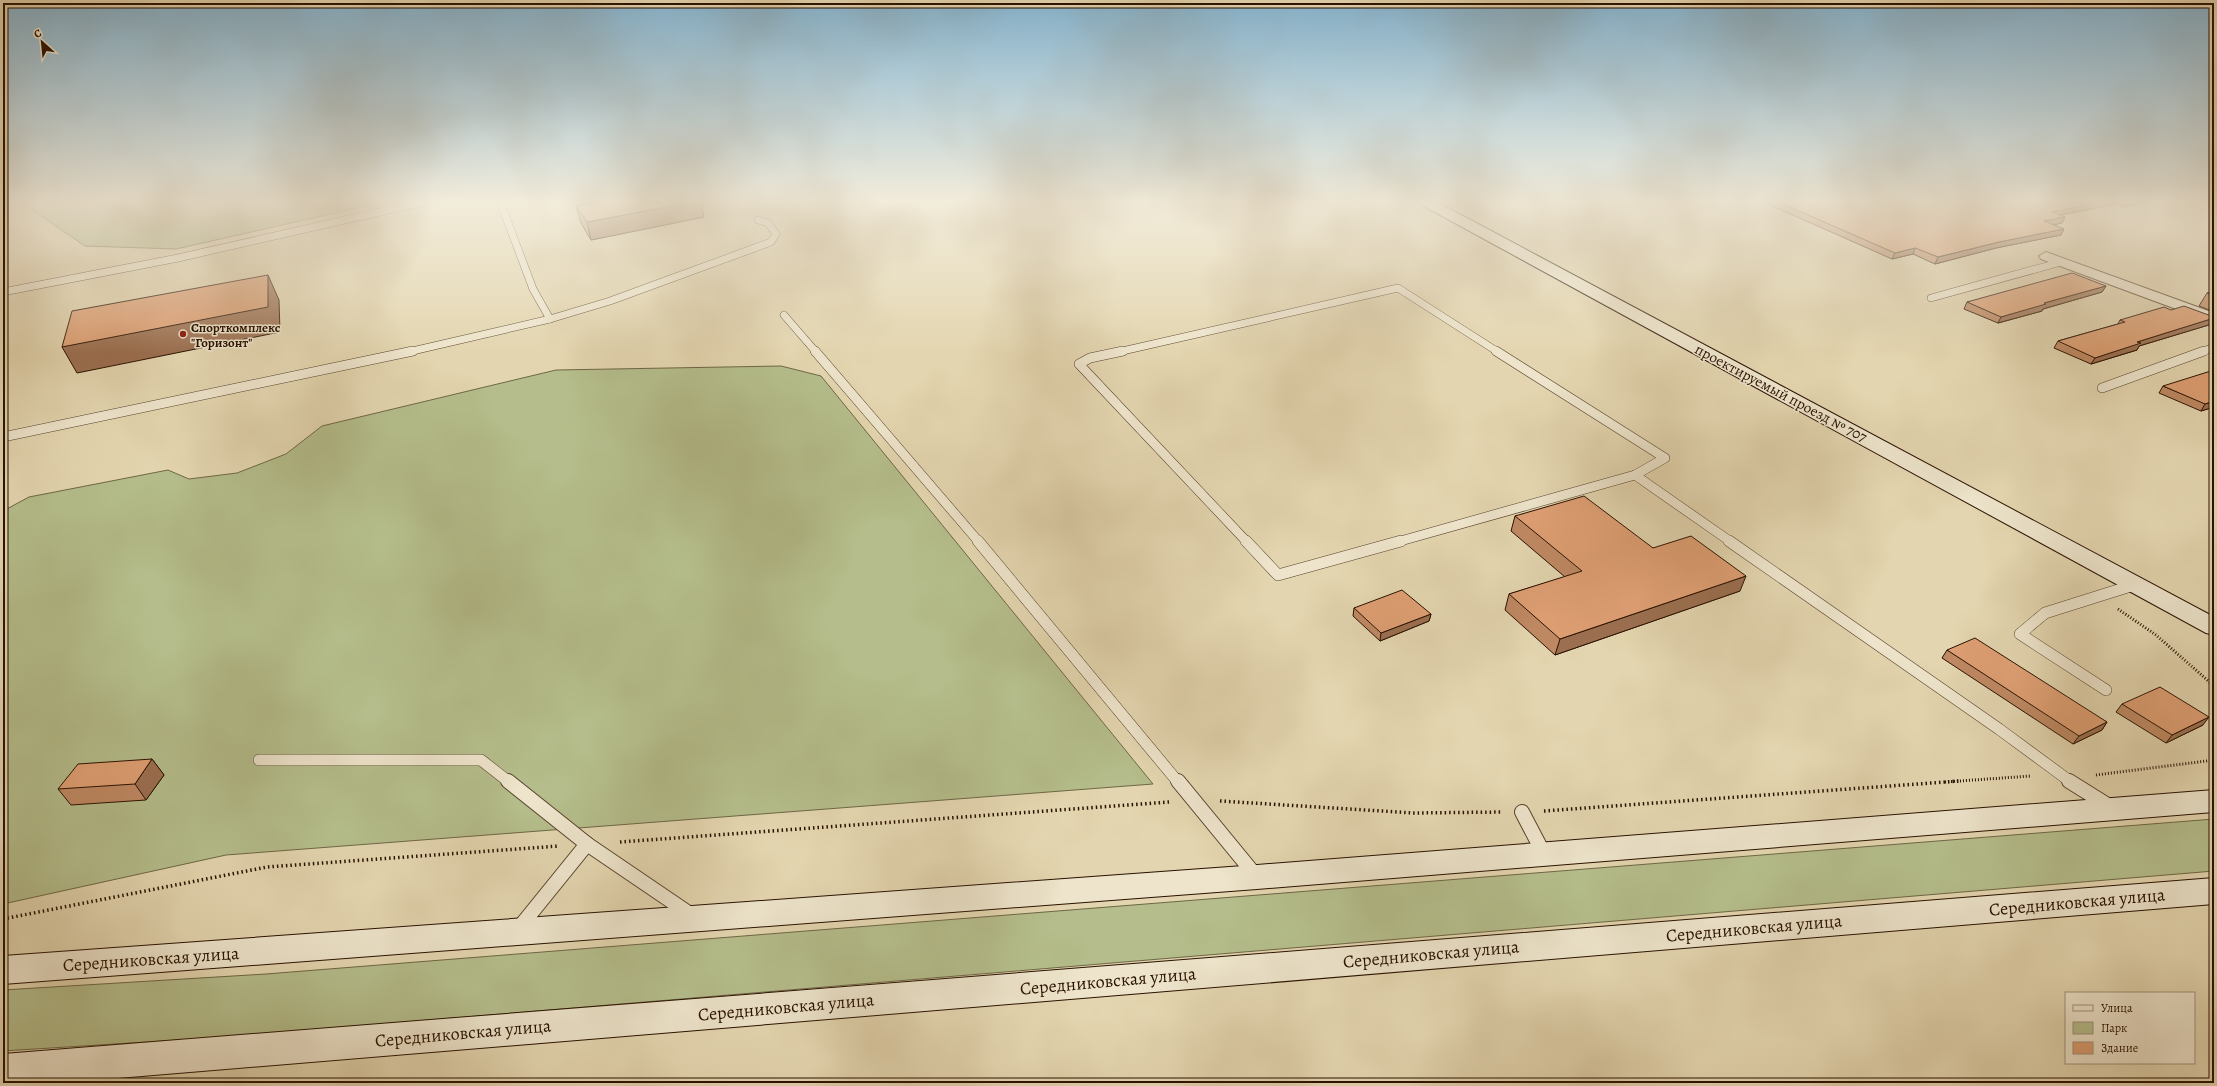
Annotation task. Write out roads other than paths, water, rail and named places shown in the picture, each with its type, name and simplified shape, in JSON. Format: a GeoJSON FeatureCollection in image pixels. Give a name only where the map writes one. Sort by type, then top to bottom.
{"type":"FeatureCollection","features":[{"type":"Feature","properties":{"kind":"street","name":"проектируемый проезд № 707"},"geometry":{"type":"LineString","coordinates":[[1519,252],[2137,584]]}},
{"type":"Feature","properties":{"kind":"street"},"geometry":{"type":"LineString","coordinates":[[2046,256],[2214,318]]}},
{"type":"Feature","properties":{"kind":"street"},"geometry":{"type":"LineString","coordinates":[[2137,584],[2214,626]]}},
{"type":"Feature","properties":{"kind":"street","name":"Середниковская улица"},"geometry":{"type":"LineString","coordinates":[[3,970],[1257,877],[2214,800]]}},
{"type":"Feature","properties":{"kind":"street","name":"Середниковская улица"},"geometry":{"type":"LineString","coordinates":[[3,1071],[2214,891]]}},
{"type":"Feature","properties":{"kind":"lane"},"geometry":{"type":"LineString","coordinates":[[3,292],[206,252]]}},
{"type":"Feature","properties":{"kind":"lane"},"geometry":{"type":"LineString","coordinates":[[519,252],[533,289],[550,319]]}},
{"type":"Feature","properties":{"kind":"lane"},"geometry":{"type":"LineString","coordinates":[[3,437],[477,337],[550,319],[610,301],[745,252]]}},
{"type":"Feature","properties":{"kind":"lane"},"geometry":{"type":"LineString","coordinates":[[1931,298],[2061,262]]}},
{"type":"Feature","properties":{"kind":"lane"},"geometry":{"type":"LineString","coordinates":[[1398,288],[1665,458],[1635,475],[1278,575],[1079,364],[1090,358],[1398,288]]}},
{"type":"Feature","properties":{"kind":"lane"},"geometry":{"type":"LineString","coordinates":[[784,315],[968,528],[1195,800],[1257,877]]}},
{"type":"Feature","properties":{"kind":"lane"},"geometry":{"type":"LineString","coordinates":[[2102,388],[2214,347]]}},
{"type":"Feature","properties":{"kind":"lane"},"geometry":{"type":"LineString","coordinates":[[1635,475],[1999,729],[2058,774],[2112,809]]}},
{"type":"Feature","properties":{"kind":"lane"},"geometry":{"type":"LineString","coordinates":[[2106,690],[2020,634],[2045,613],[2137,584]]}},
{"type":"Feature","properties":{"kind":"lane"},"geometry":{"type":"LineString","coordinates":[[259,760],[482,760],[587,844],[696,919]]}},
{"type":"Feature","properties":{"kind":"lane"},"geometry":{"type":"LineString","coordinates":[[1522,812],[1544,854]]}},
{"type":"Feature","properties":{"kind":"lane"},"geometry":{"type":"LineString","coordinates":[[516,932],[587,844]]}},
{"type":"Feature","properties":{"kind":"place","name":"Спорткомплекс \"Горизонт\""},"geometry":{"type":"Point","coordinates":[183,334]}}]}
